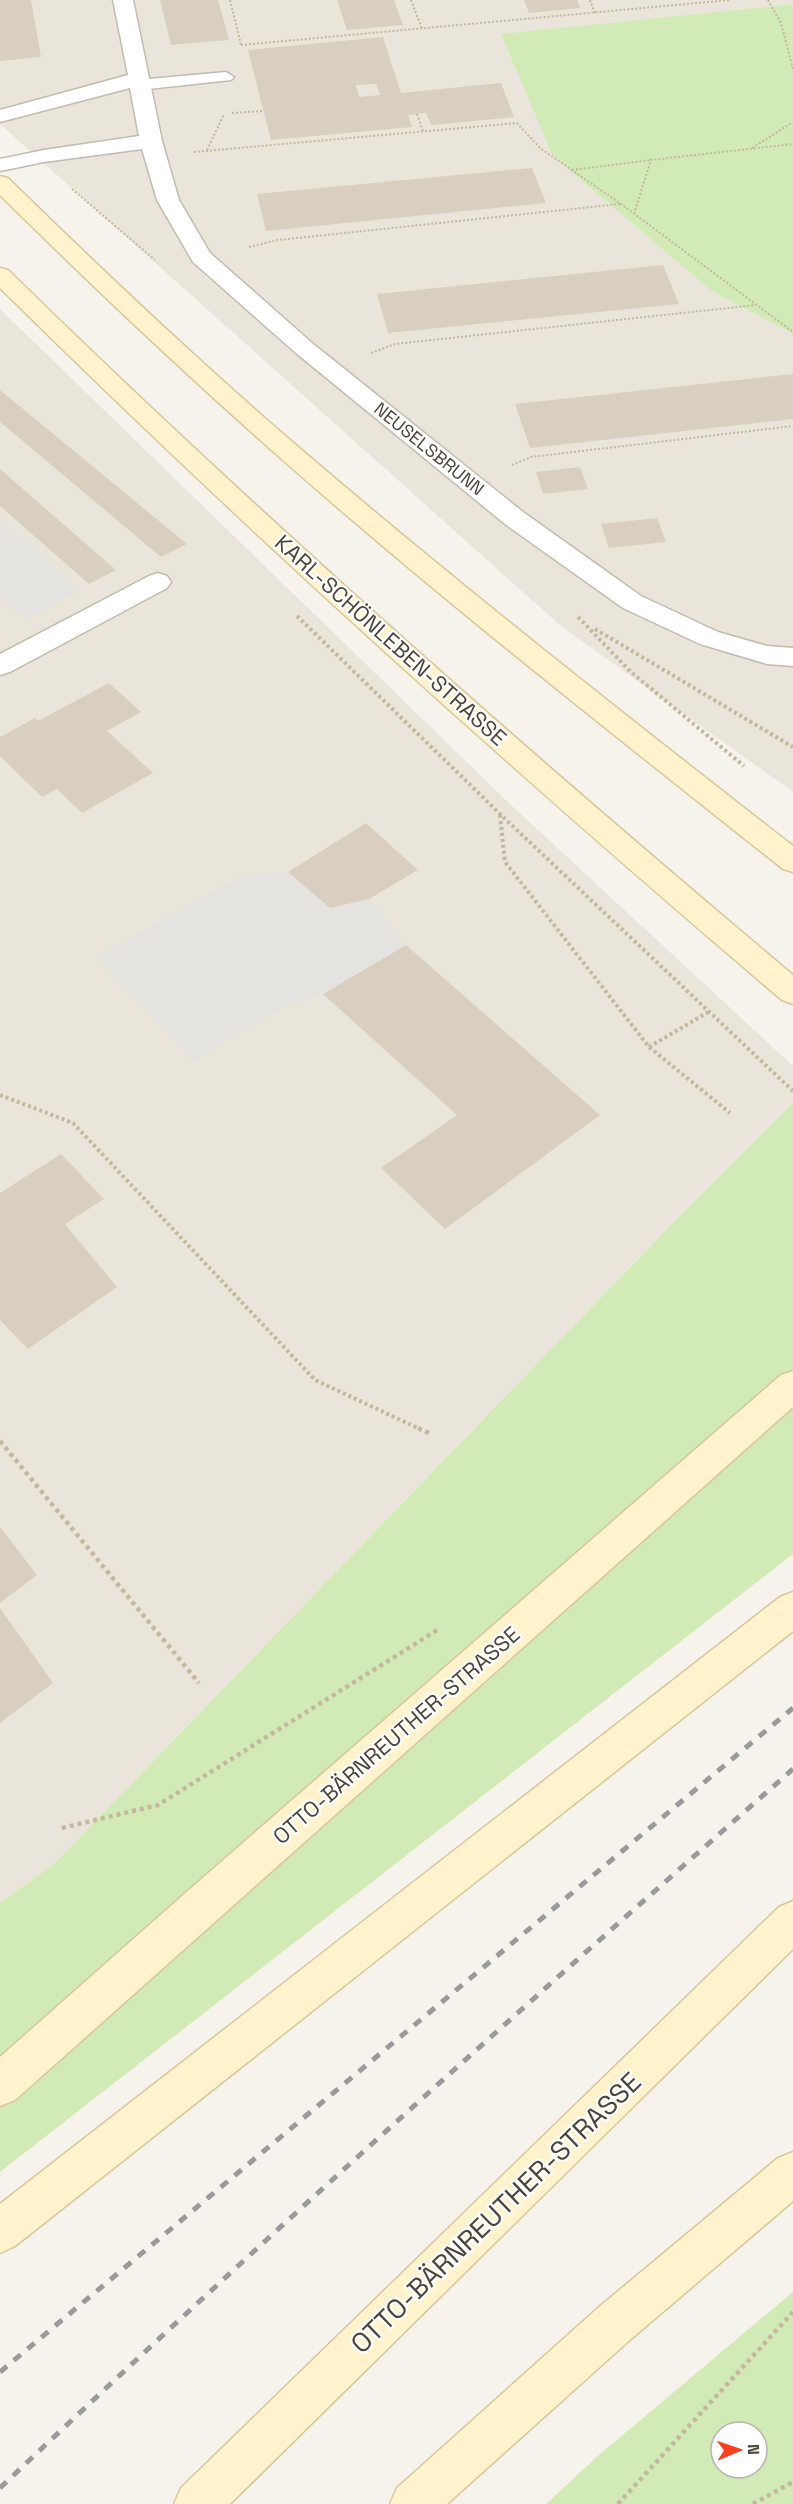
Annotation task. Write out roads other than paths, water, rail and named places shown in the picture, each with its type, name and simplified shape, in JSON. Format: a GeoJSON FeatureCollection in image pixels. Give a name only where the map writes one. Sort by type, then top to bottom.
{"type":"FeatureCollection","features":[{"type":"Feature","properties":{"kind":"main road"},"geometry":{"type":"LineString","coordinates":[[0,183],[248,417],[574,690],[793,861]]}},
{"type":"Feature","properties":{"kind":"main road","name":"KARL-SCHÖNLEBEN-STRASSE"},"geometry":{"type":"LineString","coordinates":[[0,276],[192,458],[394,644],[793,992]]}},
{"type":"Feature","properties":{"kind":"main road"},"geometry":{"type":"LineString","coordinates":[[764,968],[793,1006]]}},
{"type":"Feature","properties":{"kind":"main road","name":"OTTO-BÄRNREUTHER-STRASSE"},"geometry":{"type":"LineString","coordinates":[[0,2085],[212,1895],[793,1386]]}},
{"type":"Feature","properties":{"kind":"main road"},"geometry":{"type":"LineString","coordinates":[[0,2231],[793,1609]]}},
{"type":"Feature","properties":{"kind":"main road","name":"OTTO-BÄRNREUTHER-STRASSE"},"geometry":{"type":"LineString","coordinates":[[197,2504],[793,1921]]}},
{"type":"Feature","properties":{"kind":"main road"},"geometry":{"type":"LineString","coordinates":[[413,2504],[615,2324],[793,2173]]}},
{"type":"Feature","properties":{"kind":"street","name":"NEUSELSBRUNN"},"geometry":{"type":"LineString","coordinates":[[123,0],[153,149],[168,200],[201,257],[237,291],[328,368],[514,518],[632,602],[709,638],[767,654],[793,657]]}},
{"type":"Feature","properties":{"kind":"street"},"geometry":{"type":"LineString","coordinates":[[0,116],[138,82]]}},
{"type":"Feature","properties":{"kind":"street"},"geometry":{"type":"LineString","coordinates":[[0,165],[44,156],[153,149]]}},
{"type":"Feature","properties":{"kind":"street"},"geometry":{"type":"LineString","coordinates":[[0,666],[158,582]]}},
{"type":"Feature","properties":{"kind":"lane"},"geometry":{"type":"LineString","coordinates":[[138,82],[226,77]]}},
{"type":"Feature","properties":{"kind":"railway"},"geometry":{"type":"LineString","coordinates":[[0,2372],[793,1708]]}},
{"type":"Feature","properties":{"kind":"railway"},"geometry":{"type":"LineString","coordinates":[[0,2488],[195,2305],[393,2125],[793,1769]]}}]}
